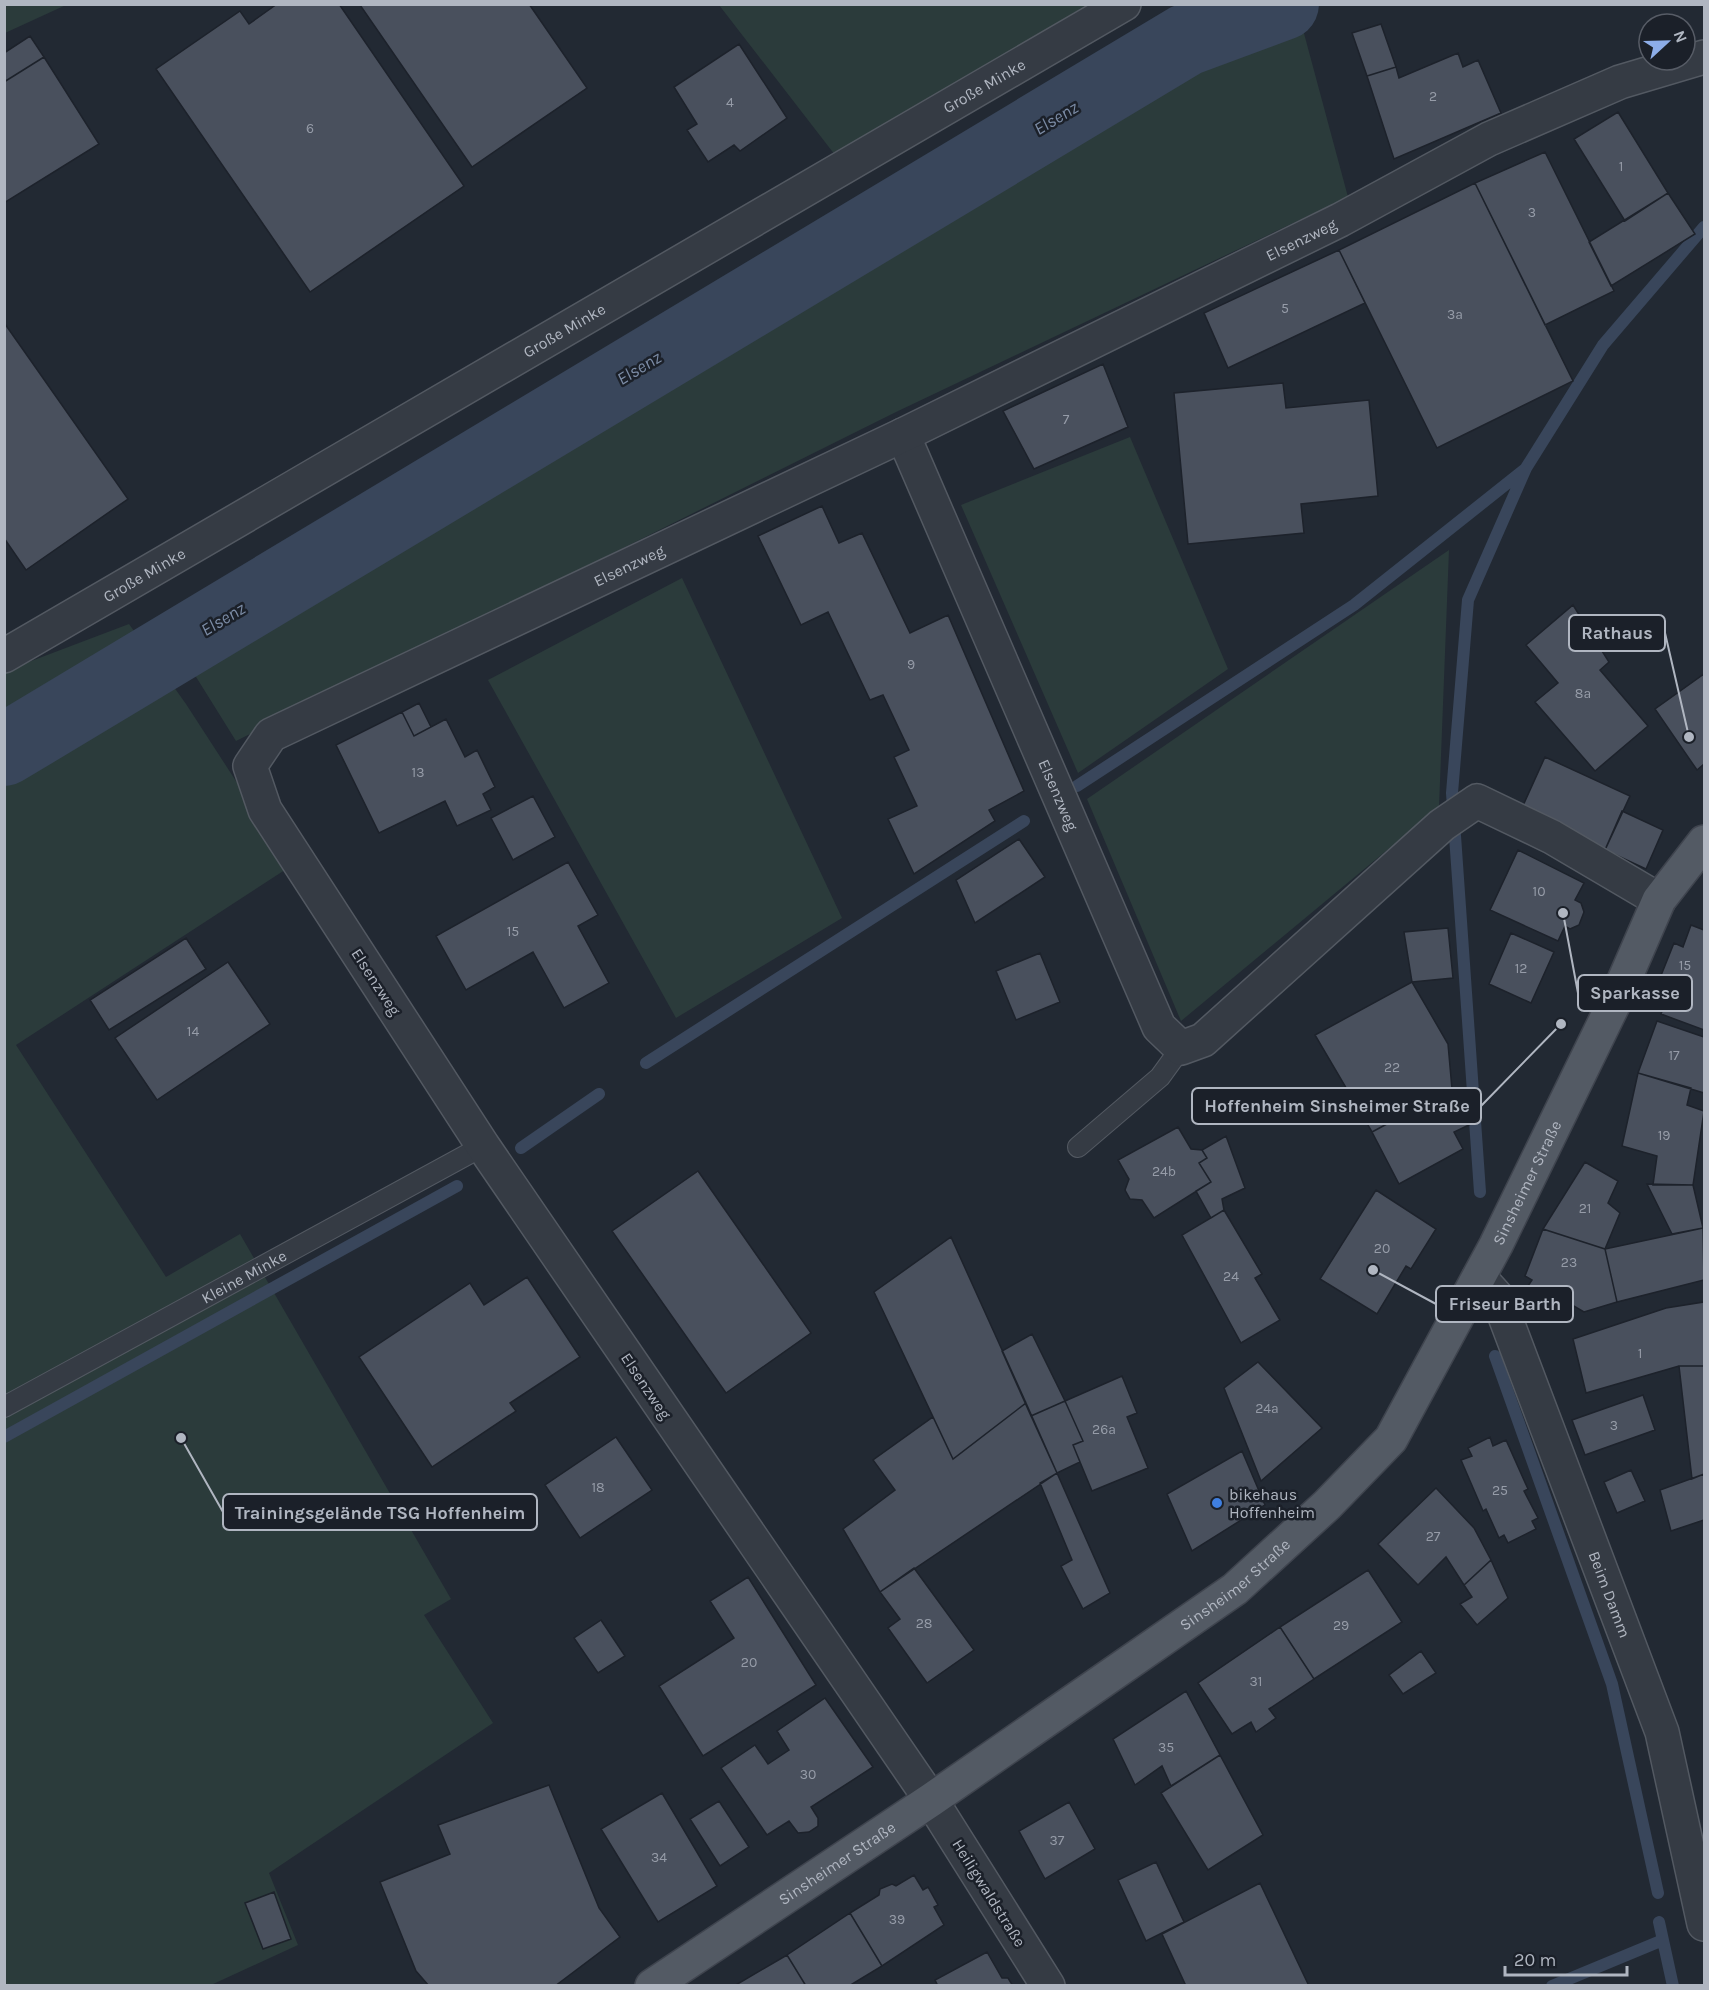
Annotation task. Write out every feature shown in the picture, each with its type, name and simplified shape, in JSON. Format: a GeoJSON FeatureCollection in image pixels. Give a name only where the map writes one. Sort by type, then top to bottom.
{"type":"FeatureCollection","features":[{"type":"Feature","properties":{"kind":"main road","name":"Sinsheimer Straße"},"geometry":{"type":"LineString","coordinates":[[652,1986],[931,1800],[1235,1589],[1327,1505],[1391,1439],[1479,1277],[1616,999],[1659,900],[1704,842]]}},
{"type":"Feature","properties":{"kind":"street","name":"Große Minke"},"geometry":{"type":"LineString","coordinates":[[4,656],[1124,4]]}},
{"type":"Feature","properties":{"kind":"street","name":"Elsenzweg"},"geometry":{"type":"LineString","coordinates":[[931,1800],[483,1146],[265,810],[250,766],[272,735],[903,435],[1340,220],[1489,139],[1620,82],[1704,57]]}},
{"type":"Feature","properties":{"kind":"street","name":"Elsenzweg"},"geometry":{"type":"LineString","coordinates":[[903,435],[1159,1027],[1181,1048]]}},
{"type":"Feature","properties":{"kind":"street"},"geometry":{"type":"LineString","coordinates":[[1181,1048],[1203,1040],[1442,825],[1477,801],[1552,837],[1659,900]]}},
{"type":"Feature","properties":{"kind":"street","name":"Beim Damm"},"geometry":{"type":"LineString","coordinates":[[1479,1277],[1498,1298],[1662,1732],[1704,1924]]}},
{"type":"Feature","properties":{"kind":"street","name":"Heiligwaldstraße"},"geometry":{"type":"LineString","coordinates":[[931,1800],[1048,1986]]}},
{"type":"Feature","properties":{"kind":"lane"},"geometry":{"type":"LineString","coordinates":[[1078,1147],[1160,1077],[1181,1048]]}},
{"type":"Feature","properties":{"kind":"lane","name":"Kleine Minke"},"geometry":{"type":"LineString","coordinates":[[4,1407],[483,1146]]}},
{"type":"Feature","properties":{"kind":"shaded area"},"geometry":{"type":"Polygon","coordinates":[[[5,4],[66,4],[66,5],[5,33],[5,4]]]}},
{"type":"Feature","properties":{"kind":"shaded area"},"geometry":{"type":"Polygon","coordinates":[[[719,5],[1087,5],[835,155],[719,5]]]}},
{"type":"Feature","properties":{"kind":"shaded area"},"geometry":{"type":"Polygon","coordinates":[[[1302,26],[1348,197],[896,412],[236,741],[188,664],[866,264],[1187,54],[1302,26]]]}},
{"type":"Feature","properties":{"kind":"shaded area"},"geometry":{"type":"Polygon","coordinates":[[[1130,437],[1228,669],[1078,773],[961,505],[1130,437]]]}},
{"type":"Feature","properties":{"kind":"shaded area"},"geometry":{"type":"Polygon","coordinates":[[[1449,550],[1439,807],[1181,1021],[1087,799],[1449,550]]]}},
{"type":"Feature","properties":{"kind":"shaded area"},"geometry":{"type":"Polygon","coordinates":[[[682,578],[842,918],[676,1018],[488,680],[682,578]]]}},
{"type":"Feature","properties":{"kind":"shaded area"},"geometry":{"type":"Polygon","coordinates":[[[129,624],[186,704],[291,866],[16,1045],[166,1277],[240,1234],[451,1599],[424,1615],[493,1723],[269,1873],[298,1945],[211,1985],[5,1986],[5,671],[129,624]]]}},
{"type":"Feature","properties":{"kind":"building"},"geometry":{"type":"Polygon","coordinates":[[[277,4],[339,4],[464,186],[310,292],[156,69],[240,11],[249,24],[277,4]]]}},
{"type":"Feature","properties":{"kind":"building"},"geometry":{"type":"Polygon","coordinates":[[[529,4],[587,88],[472,167],[360,5],[529,4]]]}},
{"type":"Feature","properties":{"kind":"building"},"geometry":{"type":"Polygon","coordinates":[[[1381,24],[1396,67],[1367,76],[1352,33],[1381,24]]]}},
{"type":"Feature","properties":{"kind":"building"},"geometry":{"type":"Polygon","coordinates":[[[30,36],[44,57],[4,82],[4,53],[30,36]]]}},
{"type":"Feature","properties":{"kind":"building"},"geometry":{"type":"Polygon","coordinates":[[[739,44],[787,118],[740,151],[734,145],[708,162],[687,130],[697,124],[674,87],[739,44]]]}},
{"type":"Feature","properties":{"kind":"building"},"geometry":{"type":"Polygon","coordinates":[[[1458,53],[1463,67],[1478,60],[1501,113],[1394,159],[1367,76],[1396,67],[1399,78],[1458,53]]]}},
{"type":"Feature","properties":{"kind":"building"},"geometry":{"type":"Polygon","coordinates":[[[44,57],[99,144],[4,203],[4,82],[44,57]]]}},
{"type":"Feature","properties":{"kind":"building"},"geometry":{"type":"Polygon","coordinates":[[[1618,112],[1668,193],[1625,221],[1574,139],[1618,112]]]}},
{"type":"Feature","properties":{"kind":"building"},"geometry":{"type":"Polygon","coordinates":[[[1545,152],[1614,291],[1545,325],[1475,183],[1545,152]]]}},
{"type":"Feature","properties":{"kind":"building"},"geometry":{"type":"Polygon","coordinates":[[[1475,183],[1573,381],[1437,448],[1339,250],[1475,183]]]}},
{"type":"Feature","properties":{"kind":"building"},"geometry":{"type":"Polygon","coordinates":[[[1668,193],[1695,234],[1611,286],[1589,242],[1668,193]]]}},
{"type":"Feature","properties":{"kind":"building"},"geometry":{"type":"Polygon","coordinates":[[[1339,250],[1365,303],[1228,368],[1204,313],[1339,250]]]}},
{"type":"Feature","properties":{"kind":"building"},"geometry":{"type":"Polygon","coordinates":[[[5,324],[128,499],[26,570],[4,538],[5,324]]]}},
{"type":"Feature","properties":{"kind":"building"},"geometry":{"type":"Polygon","coordinates":[[[1103,364],[1128,427],[1034,469],[1003,411],[1103,364]]]}},
{"type":"Feature","properties":{"kind":"building"},"geometry":{"type":"Polygon","coordinates":[[[1283,383],[1286,408],[1369,400],[1378,496],[1301,504],[1304,533],[1188,544],[1174,393],[1283,383]]]}},
{"type":"Feature","properties":{"kind":"building"},"geometry":{"type":"Polygon","coordinates":[[[822,506],[839,543],[862,533],[910,633],[948,615],[1024,791],[989,810],[995,821],[914,874],[888,819],[917,806],[894,757],[909,750],[883,695],[870,700],[828,612],[801,625],[758,536],[822,506]]]}},
{"type":"Feature","properties":{"kind":"building"},"geometry":{"type":"Polygon","coordinates":[[[1573,605],[1609,662],[1600,670],[1648,726],[1595,771],[1535,702],[1558,683],[1526,645],[1573,605]]]}},
{"type":"Feature","properties":{"kind":"building"},"geometry":{"type":"Polygon","coordinates":[[[1704,674],[1704,764],[1697,770],[1655,709],[1704,674]]]}},
{"type":"Feature","properties":{"kind":"building"},"geometry":{"type":"Polygon","coordinates":[[[419,703],[431,727],[414,736],[402,712],[419,703]]]}},
{"type":"Feature","properties":{"kind":"building"},"geometry":{"type":"Polygon","coordinates":[[[402,712],[414,736],[446,719],[465,757],[477,750],[495,787],[483,794],[491,810],[457,826],[445,801],[379,833],[336,745],[402,712]]]}},
{"type":"Feature","properties":{"kind":"building"},"geometry":{"type":"Polygon","coordinates":[[[1545,757],[1630,796],[1605,850],[1521,810],[1545,757]]]}},
{"type":"Feature","properties":{"kind":"building"},"geometry":{"type":"Polygon","coordinates":[[[533,796],[555,837],[513,860],[491,818],[533,796]]]}},
{"type":"Feature","properties":{"kind":"building"},"geometry":{"type":"Polygon","coordinates":[[[1622,811],[1663,830],[1646,869],[1605,850],[1622,811]]]}},
{"type":"Feature","properties":{"kind":"building"},"geometry":{"type":"Polygon","coordinates":[[[1019,839],[1045,877],[975,923],[956,880],[1019,839]]]}},
{"type":"Feature","properties":{"kind":"building"},"geometry":{"type":"Polygon","coordinates":[[[1518,850],[1584,883],[1575,900],[1581,903],[1584,912],[1579,925],[1570,929],[1565,926],[1558,941],[1490,910],[1518,850]]]}},
{"type":"Feature","properties":{"kind":"building"},"geometry":{"type":"Polygon","coordinates":[[[568,862],[598,915],[578,926],[609,983],[564,1008],[533,952],[466,990],[436,936],[568,862]]]}},
{"type":"Feature","properties":{"kind":"building"},"geometry":{"type":"Polygon","coordinates":[[[1691,925],[1704,930],[1704,1030],[1661,1014],[1671,988],[1658,983],[1674,943],[1683,947],[1691,925]]]}},
{"type":"Feature","properties":{"kind":"building"},"geometry":{"type":"Polygon","coordinates":[[[1448,928],[1453,978],[1412,982],[1404,932],[1448,928]]]}},
{"type":"Feature","properties":{"kind":"building"},"geometry":{"type":"Polygon","coordinates":[[[1511,933],[1554,952],[1531,1003],[1489,984],[1511,933]]]}},
{"type":"Feature","properties":{"kind":"building"},"geometry":{"type":"Polygon","coordinates":[[[186,938],[206,969],[109,1030],[90,1000],[186,938]]]}},
{"type":"Feature","properties":{"kind":"building"},"geometry":{"type":"Polygon","coordinates":[[[1040,953],[1060,1002],[1016,1020],[996,971],[1040,953]]]}},
{"type":"Feature","properties":{"kind":"building"},"geometry":{"type":"Polygon","coordinates":[[[228,962],[270,1024],[157,1100],[115,1038],[228,962]]]}},
{"type":"Feature","properties":{"kind":"building"},"geometry":{"type":"Polygon","coordinates":[[[1412,982],[1448,1044],[1452,1089],[1372,1132],[1315,1035],[1412,982]]]}},
{"type":"Feature","properties":{"kind":"building"},"geometry":{"type":"Polygon","coordinates":[[[1657,1021],[1704,1037],[1704,1093],[1638,1073],[1657,1021]]]}},
{"type":"Feature","properties":{"kind":"building"},"geometry":{"type":"Polygon","coordinates":[[[1638,1073],[1691,1088],[1687,1105],[1704,1111],[1693,1185],[1653,1185],[1657,1156],[1622,1146],[1638,1073]]]}},
{"type":"Feature","properties":{"kind":"building"},"geometry":{"type":"Polygon","coordinates":[[[1452,1089],[1471,1124],[1454,1132],[1463,1149],[1399,1184],[1372,1132],[1452,1089]]]}},
{"type":"Feature","properties":{"kind":"building"},"geometry":{"type":"Polygon","coordinates":[[[1178,1127],[1191,1149],[1202,1150],[1207,1158],[1199,1163],[1211,1182],[1154,1218],[1142,1200],[1130,1199],[1125,1190],[1129,1179],[1118,1160],[1178,1127]]]}},
{"type":"Feature","properties":{"kind":"building"},"geometry":{"type":"Polygon","coordinates":[[[1226,1136],[1245,1188],[1222,1199],[1224,1210],[1211,1218],[1196,1191],[1211,1182],[1199,1163],[1207,1158],[1202,1150],[1226,1136]]]}},
{"type":"Feature","properties":{"kind":"building"},"geometry":{"type":"Polygon","coordinates":[[[1585,1162],[1618,1181],[1608,1203],[1620,1213],[1605,1249],[1543,1229],[1585,1162]]]}},
{"type":"Feature","properties":{"kind":"building"},"geometry":{"type":"Polygon","coordinates":[[[698,1171],[811,1333],[726,1393],[612,1231],[698,1171]]]}},
{"type":"Feature","properties":{"kind":"building"},"geometry":{"type":"Polygon","coordinates":[[[1647,1184],[1693,1185],[1703,1228],[1672,1234],[1647,1184]]]}},
{"type":"Feature","properties":{"kind":"building"},"geometry":{"type":"Polygon","coordinates":[[[1376,1190],[1436,1229],[1411,1269],[1406,1266],[1377,1314],[1320,1279],[1376,1190]]]}},
{"type":"Feature","properties":{"kind":"building"},"geometry":{"type":"Polygon","coordinates":[[[1224,1210],[1262,1274],[1255,1278],[1280,1320],[1241,1343],[1182,1235],[1224,1210]]]}},
{"type":"Feature","properties":{"kind":"building"},"geometry":{"type":"Polygon","coordinates":[[[1703,1228],[1704,1280],[1617,1302],[1605,1249],[1703,1228]]]}},
{"type":"Feature","properties":{"kind":"building"},"geometry":{"type":"Polygon","coordinates":[[[1543,1229],[1605,1249],[1617,1302],[1584,1312],[1548,1291],[1545,1296],[1528,1286],[1532,1280],[1525,1276],[1543,1229]]]}},
{"type":"Feature","properties":{"kind":"building"},"geometry":{"type":"Polygon","coordinates":[[[951,1237],[1026,1403],[953,1459],[874,1292],[951,1237]]]}},
{"type":"Feature","properties":{"kind":"building"},"geometry":{"type":"Polygon","coordinates":[[[527,1277],[580,1357],[510,1403],[516,1411],[432,1467],[359,1357],[470,1283],[484,1305],[527,1277]]]}},
{"type":"Feature","properties":{"kind":"building"},"geometry":{"type":"Polygon","coordinates":[[[1704,1302],[1704,1366],[1679,1366],[1586,1393],[1573,1339],[1666,1308],[1704,1302]]]}},
{"type":"Feature","properties":{"kind":"building"},"geometry":{"type":"Polygon","coordinates":[[[1032,1334],[1065,1401],[1031,1416],[1002,1351],[1032,1334]]]}},
{"type":"Feature","properties":{"kind":"building"},"geometry":{"type":"Polygon","coordinates":[[[1258,1362],[1322,1428],[1261,1481],[1224,1388],[1258,1362]]]}},
{"type":"Feature","properties":{"kind":"building"},"geometry":{"type":"Polygon","coordinates":[[[1679,1366],[1704,1366],[1704,1474],[1692,1479],[1679,1366]]]}},
{"type":"Feature","properties":{"kind":"building"},"geometry":{"type":"Polygon","coordinates":[[[1122,1376],[1137,1413],[1127,1417],[1148,1468],[1092,1491],[1073,1445],[1083,1441],[1065,1401],[1122,1376]]]}},
{"type":"Feature","properties":{"kind":"building"},"geometry":{"type":"Polygon","coordinates":[[[1643,1395],[1655,1430],[1585,1455],[1572,1420],[1643,1395]]]}},
{"type":"Feature","properties":{"kind":"building"},"geometry":{"type":"Polygon","coordinates":[[[1065,1401],[1083,1441],[1073,1445],[1080,1462],[1057,1473],[1031,1416],[1065,1401]]]}},
{"type":"Feature","properties":{"kind":"building"},"geometry":{"type":"Polygon","coordinates":[[[1026,1403],[1057,1473],[880,1592],[843,1529],[895,1490],[873,1460],[933,1417],[953,1459],[1026,1403]]]}},
{"type":"Feature","properties":{"kind":"building"},"geometry":{"type":"Polygon","coordinates":[[[616,1437],[652,1490],[580,1538],[545,1485],[616,1437]]]}},
{"type":"Feature","properties":{"kind":"building"},"geometry":{"type":"Polygon","coordinates":[[[1490,1437],[1493,1446],[1506,1440],[1528,1489],[1524,1491],[1538,1518],[1532,1521],[1536,1529],[1508,1543],[1504,1535],[1499,1538],[1486,1509],[1483,1511],[1461,1460],[1472,1456],[1468,1448],[1490,1437]]]}},
{"type":"Feature","properties":{"kind":"building"},"geometry":{"type":"Polygon","coordinates":[[[1242,1451],[1265,1505],[1192,1551],[1167,1494],[1242,1451]]]}},
{"type":"Feature","properties":{"kind":"building"},"geometry":{"type":"Polygon","coordinates":[[[1631,1470],[1645,1501],[1617,1513],[1604,1482],[1631,1470]]]}},
{"type":"Feature","properties":{"kind":"building"},"geometry":{"type":"Polygon","coordinates":[[[1057,1473],[1110,1593],[1083,1609],[1061,1566],[1072,1560],[1040,1483],[1057,1473]]]}},
{"type":"Feature","properties":{"kind":"building"},"geometry":{"type":"Polygon","coordinates":[[[1704,1474],[1704,1520],[1671,1531],[1660,1490],[1704,1474]]]}},
{"type":"Feature","properties":{"kind":"building"},"geometry":{"type":"Polygon","coordinates":[[[1436,1488],[1474,1528],[1491,1560],[1464,1585],[1446,1557],[1418,1585],[1378,1544],[1436,1488]]]}},
{"type":"Feature","properties":{"kind":"building"},"geometry":{"type":"Polygon","coordinates":[[[1491,1560],[1508,1598],[1477,1625],[1460,1604],[1472,1597],[1464,1585],[1491,1560]]]}},
{"type":"Feature","properties":{"kind":"building"},"geometry":{"type":"Polygon","coordinates":[[[914,1568],[974,1650],[927,1683],[888,1628],[900,1619],[880,1592],[914,1568]]]}},
{"type":"Feature","properties":{"kind":"building"},"geometry":{"type":"Polygon","coordinates":[[[1368,1570],[1402,1622],[1314,1679],[1280,1627],[1368,1570]]]}},
{"type":"Feature","properties":{"kind":"building"},"geometry":{"type":"Polygon","coordinates":[[[748,1577],[816,1685],[703,1756],[659,1686],[734,1638],[710,1601],[748,1577]]]}},
{"type":"Feature","properties":{"kind":"building"},"geometry":{"type":"Polygon","coordinates":[[[601,1620],[625,1656],[598,1673],[574,1638],[601,1620]]]}},
{"type":"Feature","properties":{"kind":"building"},"geometry":{"type":"Polygon","coordinates":[[[1280,1627],[1314,1679],[1269,1709],[1276,1718],[1256,1732],[1251,1722],[1232,1734],[1198,1683],[1280,1627]]]}},
{"type":"Feature","properties":{"kind":"building"},"geometry":{"type":"Polygon","coordinates":[[[1421,1651],[1436,1673],[1403,1694],[1389,1675],[1421,1651]]]}},
{"type":"Feature","properties":{"kind":"building"},"geometry":{"type":"Polygon","coordinates":[[[1186,1691],[1220,1755],[1171,1786],[1162,1766],[1135,1785],[1113,1739],[1186,1691]]]}},
{"type":"Feature","properties":{"kind":"building"},"geometry":{"type":"Polygon","coordinates":[[[825,1698],[873,1767],[811,1807],[818,1818],[818,1826],[809,1832],[798,1833],[789,1821],[767,1835],[721,1768],[755,1745],[768,1764],[789,1750],[777,1731],[825,1698]]]}},
{"type":"Feature","properties":{"kind":"building"},"geometry":{"type":"Polygon","coordinates":[[[1220,1755],[1263,1835],[1208,1870],[1161,1793],[1220,1755]]]}},
{"type":"Feature","properties":{"kind":"building"},"geometry":{"type":"Polygon","coordinates":[[[549,1785],[599,1908],[620,1937],[555,1986],[429,1986],[416,1971],[380,1882],[450,1854],[438,1825],[549,1785]]]}},
{"type":"Feature","properties":{"kind":"building"},"geometry":{"type":"Polygon","coordinates":[[[662,1793],[717,1886],[658,1922],[601,1829],[662,1793]]]}},
{"type":"Feature","properties":{"kind":"building"},"geometry":{"type":"Polygon","coordinates":[[[719,1801],[749,1847],[720,1866],[690,1819],[719,1801]]]}},
{"type":"Feature","properties":{"kind":"building"},"geometry":{"type":"Polygon","coordinates":[[[1069,1802],[1095,1849],[1045,1879],[1019,1831],[1069,1802]]]}},
{"type":"Feature","properties":{"kind":"building"},"geometry":{"type":"Polygon","coordinates":[[[1156,1862],[1184,1922],[1146,1941],[1118,1880],[1156,1862]]]}},
{"type":"Feature","properties":{"kind":"building"},"geometry":{"type":"Polygon","coordinates":[[[914,1875],[923,1890],[928,1887],[938,1905],[934,1907],[944,1925],[882,1966],[850,1913],[879,1895],[880,1889],[892,1884],[896,1886],[914,1875]]]}},
{"type":"Feature","properties":{"kind":"building"},"geometry":{"type":"Polygon","coordinates":[[[1260,1883],[1309,1986],[1186,1986],[1162,1934],[1260,1883]]]}},
{"type":"Feature","properties":{"kind":"building"},"geometry":{"type":"Polygon","coordinates":[[[274,1892],[291,1939],[263,1949],[245,1903],[274,1892]]]}},
{"type":"Feature","properties":{"kind":"building"},"geometry":{"type":"Polygon","coordinates":[[[850,1913],[882,1966],[849,1986],[806,1986],[787,1955],[850,1913]]]}},
{"type":"Feature","properties":{"kind":"building"},"geometry":{"type":"Polygon","coordinates":[[[987,1952],[1002,1978],[1008,1978],[1013,1986],[938,1986],[935,1980],[987,1952]]]}},
{"type":"Feature","properties":{"kind":"building"},"geometry":{"type":"Polygon","coordinates":[[[787,1955],[806,1986],[734,1986],[787,1955]]]}},
{"type":"Feature","properties":{"kind":"waterway","name":"Elsenz"},"geometry":{"type":"LineString","coordinates":[[4,750],[1186,40],[1283,4]]}},
{"type":"Feature","properties":{"kind":"waterway"},"geometry":{"type":"LineString","coordinates":[[1480,1192],[1452,793],[1468,600],[1526,468],[1603,345],[1704,227]]}},
{"type":"Feature","properties":{"kind":"waterway"},"geometry":{"type":"LineString","coordinates":[[1077,786],[1354,605],[1524,470]]}},
{"type":"Feature","properties":{"kind":"waterway"},"geometry":{"type":"LineString","coordinates":[[646,1063],[1024,821]]}},
{"type":"Feature","properties":{"kind":"waterway"},"geometry":{"type":"LineString","coordinates":[[521,1148],[599,1094]]}},
{"type":"Feature","properties":{"kind":"waterway"},"geometry":{"type":"LineString","coordinates":[[4,1437],[457,1186]]}},
{"type":"Feature","properties":{"kind":"waterway"},"geometry":{"type":"LineString","coordinates":[[1495,1356],[1612,1684],[1658,1893]]}},
{"type":"Feature","properties":{"kind":"waterway"},"geometry":{"type":"LineString","coordinates":[[1659,1922],[1673,1986]]}},
{"type":"Feature","properties":{"kind":"waterway"},"geometry":{"type":"LineString","coordinates":[[1552,1986],[1663,1940]]}},
{"type":"Feature","properties":{"kind":"place","name":"Rathaus"},"geometry":{"type":"Point","coordinates":[1689,737]}},
{"type":"Feature","properties":{"kind":"place","name":"Sparkasse"},"geometry":{"type":"Point","coordinates":[1563,913]}},
{"type":"Feature","properties":{"kind":"place","name":"Hoffenheim Sinsheimer Straße"},"geometry":{"type":"Point","coordinates":[1561,1024]}},
{"type":"Feature","properties":{"kind":"place","name":"Friseur Barth"},"geometry":{"type":"Point","coordinates":[1373,1270]}},
{"type":"Feature","properties":{"kind":"place","name":"Trainingsgelände TSG Hoffenheim"},"geometry":{"type":"Point","coordinates":[181,1438]}},
{"type":"Feature","properties":{"kind":"place","name":"bikehaus Hoffenheim"},"geometry":{"type":"Point","coordinates":[1217,1503]}}]}
